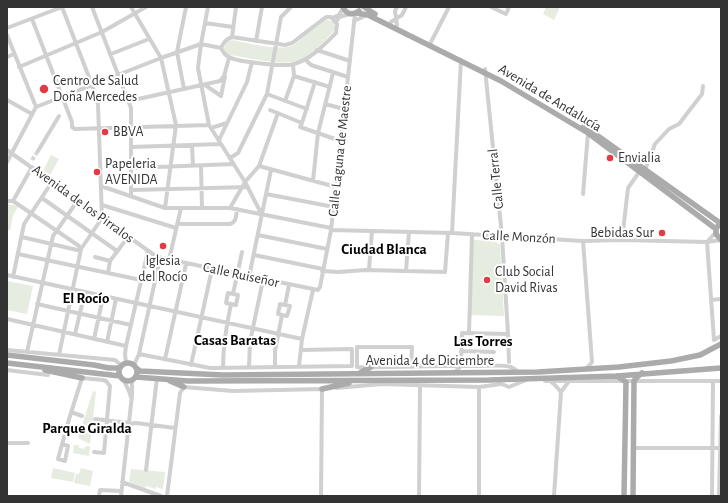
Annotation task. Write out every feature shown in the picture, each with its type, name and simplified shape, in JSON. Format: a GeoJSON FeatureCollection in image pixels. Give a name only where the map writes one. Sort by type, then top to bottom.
{"type":"FeatureCollection","features":[{"type":"Feature","properties":{"kind":"main road"},"geometry":{"type":"LineString","coordinates":[[343,8],[346,12],[354,14],[366,9]]}},
{"type":"Feature","properties":{"kind":"main road","name":"Avenida de Andalucía"},"geometry":{"type":"LineString","coordinates":[[354,14],[366,9]]}},
{"type":"Feature","properties":{"kind":"main road","name":"Avenida de Andalucía"},"geometry":{"type":"LineString","coordinates":[[366,9],[485,71],[590,130],[716,230]]}},
{"type":"Feature","properties":{"kind":"main road","name":"Avenida de Andalucía"},"geometry":{"type":"LineString","coordinates":[[366,9],[461,60],[485,71],[588,133],[642,171],[721,223]]}},
{"type":"Feature","properties":{"kind":"main road"},"geometry":{"type":"LineString","coordinates":[[721,223],[716,230],[717,237],[721,240]]}},
{"type":"Feature","properties":{"kind":"main road","name":"Avenida 4 de Diciembre"},"geometry":{"type":"LineString","coordinates":[[123,366],[135,367],[140,371],[223,375],[586,369],[645,365],[671,361],[700,355],[721,344]]}},
{"type":"Feature","properties":{"kind":"main road"},"geometry":{"type":"LineString","coordinates":[[7,355],[94,365],[106,368],[123,366],[121,377],[7,363]]}},
{"type":"Feature","properties":{"kind":"main road"},"geometry":{"type":"LineString","coordinates":[[15,364],[82,378]]}},
{"type":"Feature","properties":{"kind":"main road"},"geometry":{"type":"LineString","coordinates":[[134,378],[135,367]]}},
{"type":"Feature","properties":{"kind":"main road"},"geometry":{"type":"LineString","coordinates":[[356,373],[371,367]]}},
{"type":"Feature","properties":{"kind":"main road","name":"Avenida 4 de Diciembre"},"geometry":{"type":"LineString","coordinates":[[121,377],[127,381],[134,378],[194,381],[525,380],[617,376],[721,368]]}},
{"type":"Feature","properties":{"kind":"main road"},"geometry":{"type":"LineString","coordinates":[[633,496],[634,382],[642,373]]}},
{"type":"Feature","properties":{"kind":"main road"},"geometry":{"type":"LineString","coordinates":[[617,376],[626,382],[624,496]]}},
{"type":"Feature","properties":{"kind":"main road"},"geometry":{"type":"LineString","coordinates":[[157,380],[170,381],[184,387]]}},
{"type":"Feature","properties":{"kind":"main road"},"geometry":{"type":"LineString","coordinates":[[322,389],[360,380]]}},
{"type":"Feature","properties":{"kind":"main road"},"geometry":{"type":"LineString","coordinates":[[625,447],[634,448]]}},
{"type":"Feature","properties":{"kind":"street"},"geometry":{"type":"LineString","coordinates":[[7,28],[62,7],[98,104],[102,218],[81,249],[59,355]]}},
{"type":"Feature","properties":{"kind":"street"},"geometry":{"type":"LineString","coordinates":[[98,7],[92,8],[131,108],[132,196]]}},
{"type":"Feature","properties":{"kind":"street"},"geometry":{"type":"LineString","coordinates":[[131,7],[161,58],[176,125],[165,208]]}},
{"type":"Feature","properties":{"kind":"street"},"geometry":{"type":"LineString","coordinates":[[19,67],[102,32],[146,7]]}},
{"type":"Feature","properties":{"kind":"street"},"geometry":{"type":"LineString","coordinates":[[184,89],[177,52],[186,7]]}},
{"type":"Feature","properties":{"kind":"street"},"geometry":{"type":"LineString","coordinates":[[208,7],[198,68],[203,86],[210,126],[248,187],[262,215]]}},
{"type":"Feature","properties":{"kind":"street"},"geometry":{"type":"LineString","coordinates":[[232,37],[236,7]]}},
{"type":"Feature","properties":{"kind":"street"},"geometry":{"type":"LineString","coordinates":[[256,41],[262,7]]}},
{"type":"Feature","properties":{"kind":"street"},"geometry":{"type":"LineString","coordinates":[[230,158],[238,152],[267,94],[281,17],[291,7]]}},
{"type":"Feature","properties":{"kind":"street"},"geometry":{"type":"LineString","coordinates":[[391,22],[402,15],[406,7]]}},
{"type":"Feature","properties":{"kind":"street"},"geometry":{"type":"LineString","coordinates":[[431,42],[449,7]]}},
{"type":"Feature","properties":{"kind":"street"},"geometry":{"type":"LineString","coordinates":[[491,7],[500,9],[506,14],[509,7]]}},
{"type":"Feature","properties":{"kind":"street"},"geometry":{"type":"LineString","coordinates":[[221,48],[228,38],[232,37],[285,45],[292,43],[320,20],[326,17],[332,18],[339,15],[343,8]]}},
{"type":"Feature","properties":{"kind":"street"},"geometry":{"type":"LineString","coordinates":[[395,8],[397,25]]}},
{"type":"Feature","properties":{"kind":"street"},"geometry":{"type":"LineString","coordinates":[[354,21],[366,9]]}},
{"type":"Feature","properties":{"kind":"street"},"geometry":{"type":"LineString","coordinates":[[336,22],[340,17],[354,14]]}},
{"type":"Feature","properties":{"kind":"street","name":"Calle Laguna de Maestre"},"geometry":{"type":"LineString","coordinates":[[313,290],[318,290],[320,287],[322,270],[331,229],[354,14]]}},
{"type":"Feature","properties":{"kind":"street"},"geometry":{"type":"LineString","coordinates":[[221,48],[223,53],[229,58],[282,66],[293,64],[305,59],[336,33],[336,22],[332,18]]}},
{"type":"Feature","properties":{"kind":"street"},"geometry":{"type":"LineString","coordinates":[[32,19],[72,122],[72,127],[75,129],[176,125],[210,126],[227,123]]}},
{"type":"Feature","properties":{"kind":"street"},"geometry":{"type":"LineString","coordinates":[[205,22],[233,28]]}},
{"type":"Feature","properties":{"kind":"street"},"geometry":{"type":"LineString","coordinates":[[7,35],[36,107]]}},
{"type":"Feature","properties":{"kind":"street"},"geometry":{"type":"LineString","coordinates":[[111,54],[149,39]]}},
{"type":"Feature","properties":{"kind":"street"},"geometry":{"type":"LineString","coordinates":[[7,162],[9,152],[36,107],[119,74],[201,44],[221,48]]}},
{"type":"Feature","properties":{"kind":"street"},"geometry":{"type":"LineString","coordinates":[[317,50],[350,61]]}},
{"type":"Feature","properties":{"kind":"street"},"geometry":{"type":"LineString","coordinates":[[7,57],[14,54]]}},
{"type":"Feature","properties":{"kind":"street"},"geometry":{"type":"LineString","coordinates":[[203,86],[221,96],[229,58]]}},
{"type":"Feature","properties":{"kind":"street"},"geometry":{"type":"LineString","coordinates":[[305,59],[311,65],[348,77]]}},
{"type":"Feature","properties":{"kind":"street"},"geometry":{"type":"LineString","coordinates":[[254,255],[322,270],[338,272],[369,270],[445,272],[450,233],[461,60]]}},
{"type":"Feature","properties":{"kind":"street"},"geometry":{"type":"LineString","coordinates":[[220,142],[227,123],[247,82],[252,62]]}},
{"type":"Feature","properties":{"kind":"street"},"geometry":{"type":"LineString","coordinates":[[285,101],[294,76],[293,64]]}},
{"type":"Feature","properties":{"kind":"street","name":"Calle Terral"},"geometry":{"type":"LineString","coordinates":[[485,71],[502,236],[509,362]]}},
{"type":"Feature","properties":{"kind":"street"},"geometry":{"type":"LineString","coordinates":[[313,181],[318,133],[333,73]]}},
{"type":"Feature","properties":{"kind":"street"},"geometry":{"type":"LineString","coordinates":[[129,101],[203,86],[220,81],[225,75]]}},
{"type":"Feature","properties":{"kind":"street"},"geometry":{"type":"LineString","coordinates":[[294,76],[330,87]]}},
{"type":"Feature","properties":{"kind":"street"},"geometry":{"type":"LineString","coordinates":[[315,82],[300,127],[341,140]]}},
{"type":"Feature","properties":{"kind":"street"},"geometry":{"type":"LineString","coordinates":[[622,240],[628,188],[642,171],[656,144],[669,129],[679,124],[702,94],[703,86]]}},
{"type":"Feature","properties":{"kind":"street"},"geometry":{"type":"LineString","coordinates":[[267,94],[307,109]]}},
{"type":"Feature","properties":{"kind":"street"},"geometry":{"type":"LineString","coordinates":[[7,106],[8,101],[32,114]]}},
{"type":"Feature","properties":{"kind":"street"},"geometry":{"type":"LineString","coordinates":[[325,104],[344,109]]}},
{"type":"Feature","properties":{"kind":"street"},"geometry":{"type":"LineString","coordinates":[[270,110],[302,122]]}},
{"type":"Feature","properties":{"kind":"street"},"geometry":{"type":"LineString","coordinates":[[230,208],[245,182],[259,166],[278,113]]}},
{"type":"Feature","properties":{"kind":"street"},"geometry":{"type":"LineString","coordinates":[[38,152],[59,116]]}},
{"type":"Feature","properties":{"kind":"street"},"geometry":{"type":"LineString","coordinates":[[583,194],[588,133]]}},
{"type":"Feature","properties":{"kind":"street"},"geometry":{"type":"LineString","coordinates":[[131,146],[192,145],[220,142]]}},
{"type":"Feature","properties":{"kind":"street"},"geometry":{"type":"LineString","coordinates":[[192,145],[193,166]]}},
{"type":"Feature","properties":{"kind":"street","name":"Avenida de los Pirralos"},"geometry":{"type":"LineString","coordinates":[[9,152],[31,164],[52,182],[128,237],[160,258]]}},
{"type":"Feature","properties":{"kind":"street"},"geometry":{"type":"LineString","coordinates":[[13,201],[31,164]]}},
{"type":"Feature","properties":{"kind":"street"},"geometry":{"type":"LineString","coordinates":[[131,168],[234,164]]}},
{"type":"Feature","properties":{"kind":"street"},"geometry":{"type":"LineString","coordinates":[[201,166],[202,208]]}},
{"type":"Feature","properties":{"kind":"street"},"geometry":{"type":"LineString","coordinates":[[259,166],[336,187]]}},
{"type":"Feature","properties":{"kind":"street"},"geometry":{"type":"LineString","coordinates":[[249,277],[271,170]]}},
{"type":"Feature","properties":{"kind":"street"},"geometry":{"type":"LineString","coordinates":[[13,276],[24,224],[52,182]]}},
{"type":"Feature","properties":{"kind":"street","name":"Calle Monzón"},"geometry":{"type":"LineString","coordinates":[[101,186],[165,208],[230,208],[331,229],[472,234],[583,241],[622,240],[707,242],[721,240]]}},
{"type":"Feature","properties":{"kind":"street"},"geometry":{"type":"LineString","coordinates":[[132,190],[248,187]]}},
{"type":"Feature","properties":{"kind":"street"},"geometry":{"type":"LineString","coordinates":[[266,194],[334,207]]}},
{"type":"Feature","properties":{"kind":"street"},"geometry":{"type":"LineString","coordinates":[[42,198],[117,251]]}},
{"type":"Feature","properties":{"kind":"street"},"geometry":{"type":"LineString","coordinates":[[27,352],[52,236],[78,200]]}},
{"type":"Feature","properties":{"kind":"street"},"geometry":{"type":"LineString","coordinates":[[7,201],[13,201],[32,213],[79,246],[81,249]]}},
{"type":"Feature","properties":{"kind":"street"},"geometry":{"type":"LineString","coordinates":[[102,205],[177,226],[230,224],[235,220],[237,209]]}},
{"type":"Feature","properties":{"kind":"street"},"geometry":{"type":"LineString","coordinates":[[169,260],[181,208]]}},
{"type":"Feature","properties":{"kind":"street"},"geometry":{"type":"LineString","coordinates":[[716,230],[707,242],[714,340],[721,336]]}},
{"type":"Feature","properties":{"kind":"street"},"geometry":{"type":"LineString","coordinates":[[369,270],[372,231]]}},
{"type":"Feature","properties":{"kind":"street"},"geometry":{"type":"LineString","coordinates":[[406,271],[409,232]]}},
{"type":"Feature","properties":{"kind":"street"},"geometry":{"type":"LineString","coordinates":[[468,333],[472,234]]}},
{"type":"Feature","properties":{"kind":"street"},"geometry":{"type":"LineString","coordinates":[[258,235],[327,249]]}},
{"type":"Feature","properties":{"kind":"street"},"geometry":{"type":"LineString","coordinates":[[22,237],[77,250],[81,249]]}},
{"type":"Feature","properties":{"kind":"street"},"geometry":{"type":"LineString","coordinates":[[108,274],[110,261],[128,237]]}},
{"type":"Feature","properties":{"kind":"street"},"geometry":{"type":"LineString","coordinates":[[583,241],[592,362],[586,369]]}},
{"type":"Feature","properties":{"kind":"street"},"geometry":{"type":"LineString","coordinates":[[7,350],[115,360],[123,366],[126,346],[148,251]]}},
{"type":"Feature","properties":{"kind":"street"},"geometry":{"type":"LineString","coordinates":[[233,294],[242,252]]}},
{"type":"Feature","properties":{"kind":"street"},"geometry":{"type":"LineString","coordinates":[[18,254],[141,280]]}},
{"type":"Feature","properties":{"kind":"street"},"geometry":{"type":"LineString","coordinates":[[95,257],[110,261]]}},
{"type":"Feature","properties":{"kind":"street"},"geometry":{"type":"LineString","coordinates":[[135,367],[160,258]]}},
{"type":"Feature","properties":{"kind":"street","name":"Calle Ruiseñor"},"geometry":{"type":"LineString","coordinates":[[160,258],[313,290]]}},
{"type":"Feature","properties":{"kind":"street"},"geometry":{"type":"LineString","coordinates":[[166,359],[186,264]]}},
{"type":"Feature","properties":{"kind":"street"},"geometry":{"type":"LineString","coordinates":[[191,365],[212,269]]}},
{"type":"Feature","properties":{"kind":"street"},"geometry":{"type":"LineString","coordinates":[[7,275],[302,339]]}},
{"type":"Feature","properties":{"kind":"street"},"geometry":{"type":"LineString","coordinates":[[248,368],[252,328],[263,280]]}},
{"type":"Feature","properties":{"kind":"street"},"geometry":{"type":"LineString","coordinates":[[284,305],[289,285]]}},
{"type":"Feature","properties":{"kind":"street"},"geometry":{"type":"LineString","coordinates":[[299,366],[302,339],[313,290]]}},
{"type":"Feature","properties":{"kind":"street"},"geometry":{"type":"LineString","coordinates":[[75,334],[85,292]]}},
{"type":"Feature","properties":{"kind":"street"},"geometry":{"type":"LineString","coordinates":[[228,293],[233,294],[238,295],[236,306],[226,303],[228,293]]}},
{"type":"Feature","properties":{"kind":"street"},"geometry":{"type":"LineString","coordinates":[[94,339],[103,297]]}},
{"type":"Feature","properties":{"kind":"street"},"geometry":{"type":"LineString","coordinates":[[107,342],[116,299]]}},
{"type":"Feature","properties":{"kind":"street"},"geometry":{"type":"LineString","coordinates":[[711,300],[721,299]]}},
{"type":"Feature","properties":{"kind":"street"},"geometry":{"type":"LineString","coordinates":[[37,304],[131,325]]}},
{"type":"Feature","properties":{"kind":"street"},"geometry":{"type":"LineString","coordinates":[[222,368],[223,345],[231,304]]}},
{"type":"Feature","properties":{"kind":"street"},"geometry":{"type":"LineString","coordinates":[[280,304],[284,305],[290,306],[287,316],[278,314],[280,304]]}},
{"type":"Feature","properties":{"kind":"street"},"geometry":{"type":"LineString","coordinates":[[275,366],[275,351],[282,315]]}},
{"type":"Feature","properties":{"kind":"street"},"geometry":{"type":"LineString","coordinates":[[7,319],[126,346]]}},
{"type":"Feature","properties":{"kind":"street"},"geometry":{"type":"LineString","coordinates":[[455,372],[461,366],[462,333],[508,334]]}},
{"type":"Feature","properties":{"kind":"street"},"geometry":{"type":"LineString","coordinates":[[411,367],[412,347],[357,347],[357,367],[411,367],[503,366],[516,370]]}},
{"type":"Feature","properties":{"kind":"street"},"geometry":{"type":"LineString","coordinates":[[138,354],[210,368],[352,366],[352,349],[301,350]]}},
{"type":"Feature","properties":{"kind":"street"},"geometry":{"type":"LineString","coordinates":[[461,351],[494,352]]}},
{"type":"Feature","properties":{"kind":"street"},"geometry":{"type":"LineString","coordinates":[[503,366],[509,362],[516,370]]}},
{"type":"Feature","properties":{"kind":"street"},"geometry":{"type":"LineString","coordinates":[[7,370],[48,375]]}},
{"type":"Feature","properties":{"kind":"street"},"geometry":{"type":"LineString","coordinates":[[121,377],[129,391],[131,400]]}},
{"type":"Feature","properties":{"kind":"street"},"geometry":{"type":"LineString","coordinates":[[62,444],[70,412],[82,378],[104,380],[110,386],[104,453],[94,452]]}},
{"type":"Feature","properties":{"kind":"street"},"geometry":{"type":"LineString","coordinates":[[99,496],[100,490],[121,494],[134,378]]}},
{"type":"Feature","properties":{"kind":"street"},"geometry":{"type":"LineString","coordinates":[[146,470],[157,380],[149,380]]}},
{"type":"Feature","properties":{"kind":"street"},"geometry":{"type":"LineString","coordinates":[[489,380],[509,387],[525,380],[626,382],[721,381]]}},
{"type":"Feature","properties":{"kind":"street"},"geometry":{"type":"LineString","coordinates":[[554,496],[560,392],[570,380]]}},
{"type":"Feature","properties":{"kind":"street"},"geometry":{"type":"LineString","coordinates":[[550,381],[560,392]]}},
{"type":"Feature","properties":{"kind":"street"},"geometry":{"type":"LineString","coordinates":[[712,496],[713,381]]}},
{"type":"Feature","properties":{"kind":"street"},"geometry":{"type":"LineString","coordinates":[[167,496],[180,393],[184,387],[233,391],[322,389],[382,384],[479,387],[502,384]]}},
{"type":"Feature","properties":{"kind":"street"},"geometry":{"type":"LineString","coordinates":[[419,496],[420,386]]}},
{"type":"Feature","properties":{"kind":"street"},"geometry":{"type":"LineString","coordinates":[[478,496],[479,387]]}},
{"type":"Feature","properties":{"kind":"street"},"geometry":{"type":"LineString","coordinates":[[321,496],[322,389]]}},
{"type":"Feature","properties":{"kind":"street"},"geometry":{"type":"LineString","coordinates":[[70,412],[82,416]]}},
{"type":"Feature","properties":{"kind":"street"},"geometry":{"type":"LineString","coordinates":[[719,496],[721,416]]}},
{"type":"Feature","properties":{"kind":"street"},"geometry":{"type":"LineString","coordinates":[[95,419],[175,428]]}},
{"type":"Feature","properties":{"kind":"street"},"geometry":{"type":"LineString","coordinates":[[7,443],[28,442]]}},
{"type":"Feature","properties":{"kind":"street"},"geometry":{"type":"LineString","coordinates":[[634,448],[721,448]]}},
{"type":"Feature","properties":{"kind":"street"},"geometry":{"type":"LineString","coordinates":[[122,482],[161,496]]}},
{"type":"Feature","properties":{"kind":"shaded area"},"geometry":{"type":"Polygon","coordinates":[[[546,7],[560,7],[554,20],[543,14],[546,7]]]}},
{"type":"Feature","properties":{"kind":"shaded area"},"geometry":{"type":"Polygon","coordinates":[[[326,19],[334,22],[335,28],[333,32],[310,54],[302,59],[286,62],[266,61],[229,55],[224,51],[224,47],[228,41],[232,40],[278,48],[292,46],[326,19]]]}},
{"type":"Feature","properties":{"kind":"shaded area"},"geometry":{"type":"Polygon","coordinates":[[[51,155],[59,159],[50,175],[43,171],[51,155]]]}},
{"type":"Feature","properties":{"kind":"shaded area"},"geometry":{"type":"Polygon","coordinates":[[[7,204],[18,206],[13,216],[10,230],[7,231],[7,204]]]}},
{"type":"Feature","properties":{"kind":"shaded area","name":"Club Social David Rivas"},"geometry":{"type":"Polygon","coordinates":[[[473,240],[495,241],[500,245],[504,316],[470,315],[473,240]]]}},
{"type":"Feature","properties":{"kind":"shaded area"},"geometry":{"type":"Polygon","coordinates":[[[7,281],[33,286],[27,314],[7,310],[7,281]]]}},
{"type":"Feature","properties":{"kind":"shaded area"},"geometry":{"type":"Polygon","coordinates":[[[93,391],[96,392],[90,444],[78,438],[93,391]]]}},
{"type":"Feature","properties":{"kind":"shaded area"},"geometry":{"type":"Polygon","coordinates":[[[74,445],[79,445],[79,448],[84,449],[86,446],[90,446],[89,456],[73,453],[74,445]]]}},
{"type":"Feature","properties":{"kind":"shaded area"},"geometry":{"type":"Polygon","coordinates":[[[53,468],[75,473],[73,482],[51,478],[53,468]]]}},
{"type":"Feature","properties":{"kind":"shaded area"},"geometry":{"type":"Polygon","coordinates":[[[81,468],[93,471],[90,486],[74,483],[76,474],[79,474],[81,468]]]}},
{"type":"Feature","properties":{"kind":"shaded area"},"geometry":{"type":"Polygon","coordinates":[[[131,469],[165,472],[163,489],[156,487],[156,489],[146,486],[145,488],[129,482],[131,469]]]}},
{"type":"Feature","properties":{"kind":"tunnel"},"geometry":{"type":"LineString","coordinates":[[32,160],[38,151]]}},
{"type":"Feature","properties":{"kind":"place","name":"Centro de Salud Doña Mercedes"},"geometry":{"type":"Point","coordinates":[44,89]}},
{"type":"Feature","properties":{"kind":"place","name":"BBVA"},"geometry":{"type":"Point","coordinates":[105,132]}},
{"type":"Feature","properties":{"kind":"place","name":"Envialia"},"geometry":{"type":"Point","coordinates":[610,158]}},
{"type":"Feature","properties":{"kind":"place","name":"Papeleria AVENIDA"},"geometry":{"type":"Point","coordinates":[97,172]}},
{"type":"Feature","properties":{"kind":"place","name":"Bebidas Sur"},"geometry":{"type":"Point","coordinates":[662,233]}},
{"type":"Feature","properties":{"kind":"place","name":"Iglesia del Rocío"},"geometry":{"type":"Point","coordinates":[163,246]}},
{"type":"Feature","properties":{"kind":"place","name":"Club Social David Rivas"},"geometry":{"type":"Point","coordinates":[487,280]}},
{"type":"Feature","properties":{"kind":"district","name":"Ciudad Blanca"},"geometry":{"type":"Point","coordinates":[384,249]}},
{"type":"Feature","properties":{"kind":"district","name":"El Rocío"},"geometry":{"type":"Point","coordinates":[86,298]}},
{"type":"Feature","properties":{"kind":"district","name":"Casas Baratas"},"geometry":{"type":"Point","coordinates":[235,340]}},
{"type":"Feature","properties":{"kind":"district","name":"Las Torres"},"geometry":{"type":"Point","coordinates":[483,341]}},
{"type":"Feature","properties":{"kind":"district","name":"Parque Giralda"},"geometry":{"type":"Point","coordinates":[87,428]}}]}
